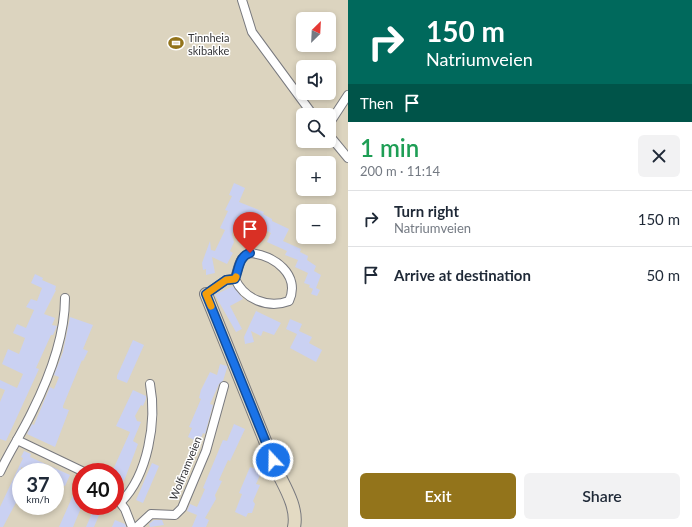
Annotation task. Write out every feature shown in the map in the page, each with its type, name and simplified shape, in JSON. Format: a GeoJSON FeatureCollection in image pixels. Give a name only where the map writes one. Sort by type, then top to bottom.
{"type":"FeatureCollection","features":[{"type":"Feature","properties":{"kind":"street"},"geometry":{"type":"LineString","coordinates":[[242,0],[252,32],[309,108]]}},
{"type":"Feature","properties":{"kind":"street"},"geometry":{"type":"LineString","coordinates":[[336,113],[348,95]]}},
{"type":"Feature","properties":{"kind":"street"},"geometry":{"type":"LineString","coordinates":[[336,143],[348,158]]}},
{"type":"Feature","properties":{"kind":"street"},"geometry":{"type":"LineString","coordinates":[[257,254],[272,259],[288,273],[292,280],[292,295],[289,301],[282,304],[265,303],[248,296],[235,279],[239,264],[245,255],[257,254]]}},
{"type":"Feature","properties":{"kind":"street"},"geometry":{"type":"LineString","coordinates":[[235,279],[226,280],[206,294],[278,473],[290,498],[294,516],[294,527]]}},
{"type":"Feature","properties":{"kind":"street"},"geometry":{"type":"LineString","coordinates":[[0,472],[32,412],[51,366],[62,323],[65,298]]}},
{"type":"Feature","properties":{"kind":"street"},"geometry":{"type":"LineString","coordinates":[[124,493],[135,482],[148,451],[152,406],[150,384]]}},
{"type":"Feature","properties":{"kind":"street","name":"Wolframveien"},"geometry":{"type":"LineString","coordinates":[[137,527],[151,514],[174,515],[182,508],[206,451],[224,386]]}},
{"type":"Feature","properties":{"kind":"street"},"geometry":{"type":"LineString","coordinates":[[17,440],[72,466]]}},
{"type":"Feature","properties":{"kind":"street"},"geometry":{"type":"LineString","coordinates":[[124,511],[132,527]]}},
{"type":"Feature","properties":{"kind":"shaded area"},"geometry":{"type":"Polygon","coordinates":[[[0,0],[348,0],[348,527],[0,527],[0,0]]]}},
{"type":"Feature","properties":{"kind":"building"},"geometry":{"type":"Polygon","coordinates":[[[234,183],[245,188],[239,202],[264,212],[263,214],[272,219],[272,221],[289,229],[283,241],[301,249],[300,252],[308,256],[307,260],[316,266],[314,271],[321,275],[316,288],[320,290],[317,296],[311,294],[313,289],[309,287],[310,285],[304,283],[308,273],[295,267],[298,260],[285,255],[287,251],[267,242],[271,233],[259,227],[261,223],[241,214],[232,234],[234,242],[230,251],[233,253],[227,264],[212,257],[215,273],[206,275],[206,269],[203,270],[202,263],[210,241],[211,250],[215,251],[225,230],[220,228],[228,211],[225,210],[232,196],[229,195],[234,183]]]}},
{"type":"Feature","properties":{"kind":"building"},"geometry":{"type":"Polygon","coordinates":[[[35,274],[43,278],[42,280],[56,286],[56,290],[44,314],[55,318],[52,325],[57,326],[53,335],[51,335],[36,368],[39,369],[6,441],[0,439],[0,402],[5,390],[0,388],[0,380],[17,388],[23,374],[2,364],[8,349],[19,354],[25,338],[13,333],[17,324],[26,328],[34,310],[26,307],[31,299],[37,301],[42,288],[31,283],[35,274]]]}},
{"type":"Feature","properties":{"kind":"building"},"geometry":{"type":"Polygon","coordinates":[[[233,286],[243,299],[230,306],[242,329],[236,332],[215,295],[233,286]]]}},
{"type":"Feature","properties":{"kind":"building"},"geometry":{"type":"Polygon","coordinates":[[[256,311],[281,323],[274,335],[263,331],[261,336],[251,331],[254,342],[245,344],[244,337],[256,311]]]}},
{"type":"Feature","properties":{"kind":"building"},"geometry":{"type":"Polygon","coordinates":[[[70,317],[93,325],[83,349],[88,351],[83,361],[82,360],[63,406],[63,408],[69,410],[55,447],[27,434],[32,424],[34,425],[50,387],[54,389],[59,377],[54,375],[63,352],[70,317]]]}},
{"type":"Feature","properties":{"kind":"building"},"geometry":{"type":"Polygon","coordinates":[[[290,319],[302,324],[299,331],[312,337],[309,343],[322,350],[316,362],[290,348],[297,334],[286,329],[290,319]]]}},
{"type":"Feature","properties":{"kind":"building"},"geometry":{"type":"Polygon","coordinates":[[[133,340],[144,345],[127,383],[117,379],[117,376],[133,340]]]}},
{"type":"Feature","properties":{"kind":"building"},"geometry":{"type":"Polygon","coordinates":[[[220,364],[227,366],[227,368],[223,381],[219,384],[210,404],[213,405],[205,434],[203,433],[199,442],[188,437],[192,428],[189,427],[201,399],[199,398],[201,390],[210,372],[217,375],[220,364]]]}},
{"type":"Feature","properties":{"kind":"building"},"geometry":{"type":"Polygon","coordinates":[[[133,390],[146,396],[143,406],[141,405],[135,416],[137,421],[141,422],[133,441],[138,444],[124,481],[124,463],[116,463],[130,432],[116,426],[133,390]]]}},
{"type":"Feature","properties":{"kind":"building"},"geometry":{"type":"Polygon","coordinates":[[[234,424],[245,429],[219,480],[222,481],[215,495],[216,499],[205,518],[209,520],[206,527],[192,527],[197,515],[187,511],[190,504],[197,507],[205,489],[203,488],[223,440],[227,441],[234,424]]]}},
{"type":"Feature","properties":{"kind":"building"},"geometry":{"type":"Polygon","coordinates":[[[24,451],[31,454],[30,457],[43,463],[21,463],[23,458],[21,457],[24,451]]]}},
{"type":"Feature","properties":{"kind":"building"},"geometry":{"type":"Polygon","coordinates":[[[152,463],[159,466],[143,503],[136,500],[152,463]]]}},
{"type":"Feature","properties":{"kind":"building"},"geometry":{"type":"Polygon","coordinates":[[[250,467],[257,469],[260,475],[256,484],[260,485],[253,501],[255,504],[252,513],[248,513],[246,517],[235,512],[242,494],[239,493],[250,467]]]}},
{"type":"Feature","properties":{"kind":"building"},"geometry":{"type":"Polygon","coordinates":[[[64,472],[70,475],[64,486],[64,472]]]}},
{"type":"Feature","properties":{"kind":"building"},"geometry":{"type":"Polygon","coordinates":[[[12,481],[12,510],[3,527],[0,527],[0,507],[12,481]]]}},
{"type":"Feature","properties":{"kind":"building"},"geometry":{"type":"Polygon","coordinates":[[[72,497],[72,515],[78,515],[73,527],[59,527],[72,497]]]}},
{"type":"Feature","properties":{"kind":"building"},"geometry":{"type":"Polygon","coordinates":[[[91,515],[99,515],[94,527],[86,527],[91,515]]]}},
{"type":"Feature","properties":{"kind":"building"},"geometry":{"type":"Polygon","coordinates":[[[115,520],[125,524],[126,527],[112,527],[115,520]]]}},
{"type":"Feature","properties":{"kind":"building"},"geometry":{"type":"Polygon","coordinates":[[[154,520],[162,520],[164,525],[150,527],[149,524],[154,520]]]}},
{"type":"Feature","properties":{"kind":"slow traffic"},"geometry":{"type":"LineString","coordinates":[[211,306],[206,294],[226,280],[232,278],[235,279],[236,277]]}},
{"type":"Feature","properties":{"kind":"place","name":"Tinnheia skibakke"},"geometry":{"type":"Point","coordinates":[176,43]}},
{"type":"Feature","properties":{"kind":"route"},"geometry":{"type":"LineString","coordinates":[[250,253],[245,255],[239,264],[235,279],[232,278],[226,280],[206,294],[242,379],[273,460]]}}]}
